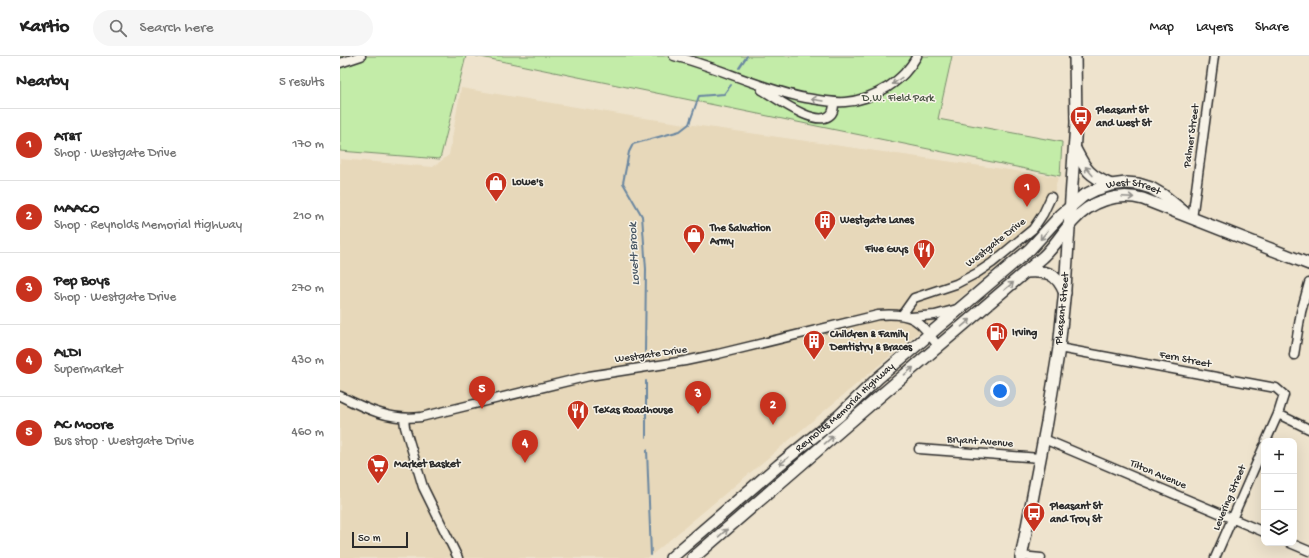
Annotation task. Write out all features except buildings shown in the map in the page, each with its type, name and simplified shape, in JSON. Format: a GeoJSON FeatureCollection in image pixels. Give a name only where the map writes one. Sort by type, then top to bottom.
{"type":"FeatureCollection","features":[{"type":"Feature","properties":{"kind":"main road","name":"Pleasant Street"},"geometry":{"type":"LineString","coordinates":[[1021,557],[1044,439],[1059,348],[1065,294],[1076,123],[1075,56]]}},
{"type":"Feature","properties":{"kind":"main road"},"geometry":{"type":"LineString","coordinates":[[1074,148],[1091,175],[1111,185]]}},
{"type":"Feature","properties":{"kind":"main road","name":"West Street"},"geometry":{"type":"LineString","coordinates":[[1070,206],[1087,194],[1111,185],[1138,184],[1151,188],[1163,195],[1192,219]]}},
{"type":"Feature","properties":{"kind":"main road","name":"West Street"},"geometry":{"type":"LineString","coordinates":[[1069,226],[1081,214],[1097,203],[1109,198],[1130,196],[1144,199],[1309,264]]}},
{"type":"Feature","properties":{"kind":"main road","name":"Reynolds Memorial Highway"},"geometry":{"type":"LineString","coordinates":[[671,558],[779,465],[839,416],[870,384],[1034,246],[1070,206]]}},
{"type":"Feature","properties":{"kind":"main road","name":"Reynolds Memorial Highway"},"geometry":{"type":"LineString","coordinates":[[697,556],[1052,249],[1069,226]]}},
{"type":"Feature","properties":{"kind":"main road"},"geometry":{"type":"LineString","coordinates":[[1026,272],[1051,274],[1060,282],[1065,294]]}},
{"type":"Feature","properties":{"kind":"street"},"geometry":{"type":"LineString","coordinates":[[340,63],[361,56]]}},
{"type":"Feature","properties":{"kind":"street"},"geometry":{"type":"LineString","coordinates":[[674,56],[690,60],[745,81],[800,97],[834,102],[852,101],[882,90],[900,79],[911,68],[917,56]]}},
{"type":"Feature","properties":{"kind":"street","name":"Palmer Street"},"geometry":{"type":"LineString","coordinates":[[1192,219],[1214,56]]}},
{"type":"Feature","properties":{"kind":"street"},"geometry":{"type":"LineString","coordinates":[[745,81],[794,110],[814,117],[820,118],[829,116],[833,110],[834,102]]}},
{"type":"Feature","properties":{"kind":"street","name":"Westgate Drive"},"geometry":{"type":"LineString","coordinates":[[340,396],[374,412],[387,416],[414,418],[589,376],[703,358],[872,316],[890,314],[907,316],[914,298],[947,287],[977,273],[1034,229],[1051,197]]}},
{"type":"Feature","properties":{"kind":"street"},"geometry":{"type":"LineString","coordinates":[[1294,355],[1301,312],[1309,283]]}},
{"type":"Feature","properties":{"kind":"street"},"geometry":{"type":"LineString","coordinates":[[907,316],[939,314],[961,308]]}},
{"type":"Feature","properties":{"kind":"street"},"geometry":{"type":"LineString","coordinates":[[907,316],[922,325],[938,346]]}},
{"type":"Feature","properties":{"kind":"street","name":"Fern Street"},"geometry":{"type":"LineString","coordinates":[[1059,348],[1276,388],[1284,395],[1278,414]]}},
{"type":"Feature","properties":{"kind":"street"},"geometry":{"type":"LineString","coordinates":[[1267,438],[1278,414],[1309,428]]}},
{"type":"Feature","properties":{"kind":"street"},"geometry":{"type":"LineString","coordinates":[[404,418],[423,487],[458,558]]}},
{"type":"Feature","properties":{"kind":"street","name":"Tilton Avenue"},"geometry":{"type":"LineString","coordinates":[[1044,439],[1261,531]]}},
{"type":"Feature","properties":{"kind":"street","name":"Bryant Avenue"},"geometry":{"type":"LineString","coordinates":[[919,449],[1040,458]]}},
{"type":"Feature","properties":{"kind":"street","name":"Levering Street"},"geometry":{"type":"LineString","coordinates":[[1215,558],[1261,453]]}},
{"type":"Feature","properties":{"kind":"street"},"geometry":{"type":"LineString","coordinates":[[1297,546],[1309,551]]}},
{"type":"Feature","properties":{"kind":"street"},"geometry":{"type":"LineString","coordinates":[[1021,557],[1041,558]]}},
{"type":"Feature","properties":{"kind":"shaded area"},"geometry":{"type":"Polygon","coordinates":[[[461,88],[637,117],[1058,177],[1050,211],[1031,235],[997,267],[648,558],[340,558],[340,159],[433,167],[449,155],[461,88]]]}},
{"type":"Feature","properties":{"kind":"green space"},"geometry":{"type":"Polygon","coordinates":[[[340,56],[466,56],[440,159],[340,151],[340,56]]]}},
{"type":"Feature","properties":{"kind":"green space","name":"D.W. Field Park"},"geometry":{"type":"Polygon","coordinates":[[[476,56],[952,56],[938,119],[1062,142],[1060,176],[476,56]]]}},
{"type":"Feature","properties":{"kind":"waterway","name":"Lovett Brook"},"geometry":{"type":"LineString","coordinates":[[739,68],[747,56]]}},
{"type":"Feature","properties":{"kind":"waterway","name":"Lovett Brook"},"geometry":{"type":"LineString","coordinates":[[645,352],[646,269],[642,216],[623,183],[629,152],[633,144],[680,131],[689,124],[699,96],[724,94],[731,85]]}},
{"type":"Feature","properties":{"kind":"waterway","name":"Lovett Brook"},"geometry":{"type":"LineString","coordinates":[[646,381],[646,437]]}},
{"type":"Feature","properties":{"kind":"waterway","name":"Lovett Brook"},"geometry":{"type":"LineString","coordinates":[[647,450],[651,555]]}},
{"type":"Feature","properties":{"kind":"place","name":"Pleasant St and west St"},"geometry":{"type":"Point","coordinates":[1081,136]}},
{"type":"Feature","properties":{"kind":"place","name":"Lowe's"},"geometry":{"type":"Point","coordinates":[496,202]}},
{"type":"Feature","properties":{"kind":"place","name":"AT&T"},"geometry":{"type":"Point","coordinates":[1027,207]}},
{"type":"Feature","properties":{"kind":"place","name":"Westgate Lanes"},"geometry":{"type":"Point","coordinates":[825,240]}},
{"type":"Feature","properties":{"kind":"place","name":"The Salvation Army"},"geometry":{"type":"Point","coordinates":[694,254]}},
{"type":"Feature","properties":{"kind":"place","name":"Five Guys"},"geometry":{"type":"Point","coordinates":[924,270]}},
{"type":"Feature","properties":{"kind":"place","name":"Irving"},"geometry":{"type":"Point","coordinates":[997,352]}},
{"type":"Feature","properties":{"kind":"place","name":"Children & Family Dentistry & Braces"},"geometry":{"type":"Point","coordinates":[814,360]}},
{"type":"Feature","properties":{"kind":"place","name":"AC Moore"},"geometry":{"type":"Point","coordinates":[482,409]}},
{"type":"Feature","properties":{"kind":"place","name":"Pep Boys"},"geometry":{"type":"Point","coordinates":[698,414]}},
{"type":"Feature","properties":{"kind":"place","name":"MAACO"},"geometry":{"type":"Point","coordinates":[773,425]}},
{"type":"Feature","properties":{"kind":"place","name":"Texas Roadhouse"},"geometry":{"type":"Point","coordinates":[578,430]}},
{"type":"Feature","properties":{"kind":"place","name":"ALDI"},"geometry":{"type":"Point","coordinates":[525,463]}},
{"type":"Feature","properties":{"kind":"place","name":"Market Basket"},"geometry":{"type":"Point","coordinates":[378,484]}},
{"type":"Feature","properties":{"kind":"place","name":"Pleasant St and Troy St"},"geometry":{"type":"Point","coordinates":[1034,532]}}]}
